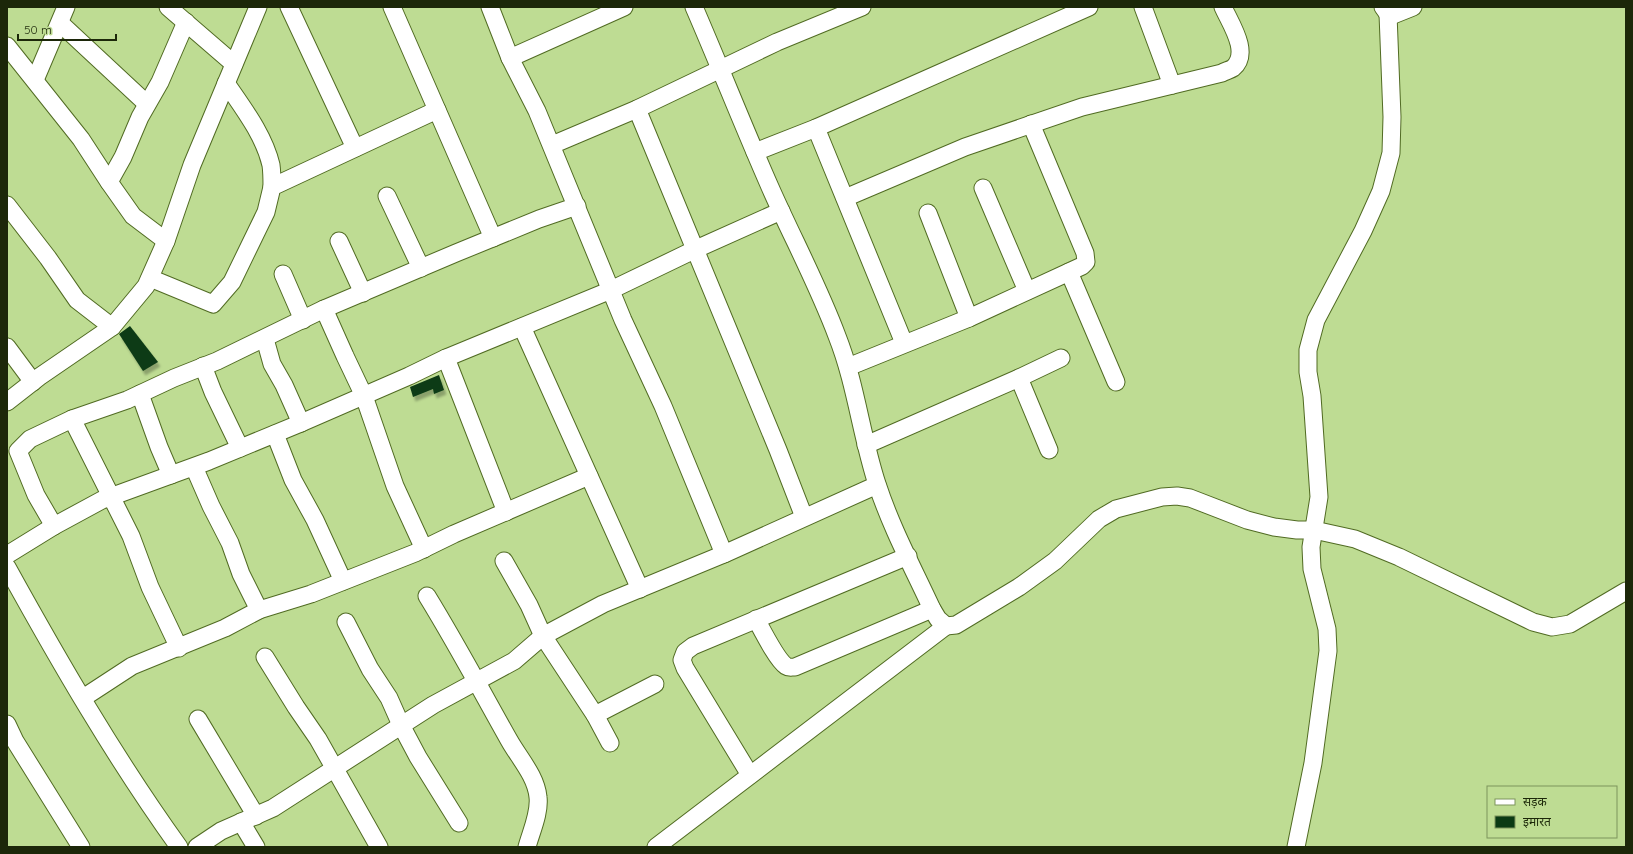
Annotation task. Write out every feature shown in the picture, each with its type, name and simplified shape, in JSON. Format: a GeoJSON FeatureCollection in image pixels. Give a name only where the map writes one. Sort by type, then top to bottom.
{"type":"FeatureCollection","features":[{"type":"Feature","properties":{"kind":"street"},"geometry":{"type":"LineString","coordinates":[[35,80],[66,7]]}},
{"type":"Feature","properties":{"kind":"street"},"geometry":{"type":"LineString","coordinates":[[168,7],[234,64]]}},
{"type":"Feature","properties":{"kind":"street"},"geometry":{"type":"LineString","coordinates":[[7,402],[112,327],[146,286],[166,241],[192,165],[258,7]]}},
{"type":"Feature","properties":{"kind":"street"},"geometry":{"type":"LineString","coordinates":[[289,7],[355,148]]}},
{"type":"Feature","properties":{"kind":"street"},"geometry":{"type":"LineString","coordinates":[[392,7],[492,238]]}},
{"type":"Feature","properties":{"kind":"street"},"geometry":{"type":"LineString","coordinates":[[490,7],[510,58],[537,111],[552,146],[623,320],[663,406],[724,554]]}},
{"type":"Feature","properties":{"kind":"street"},"geometry":{"type":"LineString","coordinates":[[510,58],[624,7]]}},
{"type":"Feature","properties":{"kind":"street"},"geometry":{"type":"LineString","coordinates":[[694,7],[755,152],[837,335],[848,367],[866,445],[878,485],[932,609],[938,619],[946,626]]}},
{"type":"Feature","properties":{"kind":"street"},"geometry":{"type":"LineString","coordinates":[[552,146],[637,109],[777,42],[862,7]]}},
{"type":"Feature","properties":{"kind":"street"},"geometry":{"type":"LineString","coordinates":[[755,152],[816,128],[1089,7]]}},
{"type":"Feature","properties":{"kind":"street"},"geometry":{"type":"LineString","coordinates":[[1143,7],[1172,85]]}},
{"type":"Feature","properties":{"kind":"street"},"geometry":{"type":"LineString","coordinates":[[845,198],[965,147],[1030,124],[1082,107],[1222,73],[1233,68],[1240,59],[1241,50],[1223,7]]}},
{"type":"Feature","properties":{"kind":"street"},"geometry":{"type":"LineString","coordinates":[[1386,10],[1393,16],[1413,7]]}},
{"type":"Feature","properties":{"kind":"street"},"geometry":{"type":"LineString","coordinates":[[1296,847],[1313,763],[1328,651],[1327,629],[1312,569],[1311,547],[1319,497],[1312,396],[1308,372],[1308,350],[1316,320],[1363,231],[1381,191],[1391,153],[1392,117],[1386,10]]}},
{"type":"Feature","properties":{"kind":"street"},"geometry":{"type":"LineString","coordinates":[[109,182],[123,157],[140,117],[160,82],[186,22]]}},
{"type":"Feature","properties":{"kind":"street"},"geometry":{"type":"LineString","coordinates":[[60,23],[147,104]]}},
{"type":"Feature","properties":{"kind":"street"},"geometry":{"type":"LineString","coordinates":[[7,46],[81,139],[133,216],[166,241]]}},
{"type":"Feature","properties":{"kind":"street"},"geometry":{"type":"LineString","coordinates":[[150,278],[213,304],[232,282],[266,212],[272,187],[271,166],[264,146],[250,118],[226,83]]}},
{"type":"Feature","properties":{"kind":"street"},"geometry":{"type":"LineString","coordinates":[[637,109],[694,250],[778,450],[804,517]]}},
{"type":"Feature","properties":{"kind":"street"},"geometry":{"type":"LineString","coordinates":[[272,187],[437,110]]}},
{"type":"Feature","properties":{"kind":"street"},"geometry":{"type":"LineString","coordinates":[[848,367],[904,343],[969,318],[1070,272],[1082,266],[1086,262],[1085,253],[1030,124]]}},
{"type":"Feature","properties":{"kind":"street"},"geometry":{"type":"LineString","coordinates":[[816,128],[904,343]]}},
{"type":"Feature","properties":{"kind":"street"},"geometry":{"type":"LineString","coordinates":[[983,188],[1027,291]]}},
{"type":"Feature","properties":{"kind":"street"},"geometry":{"type":"LineString","coordinates":[[387,196],[421,268]]}},
{"type":"Feature","properties":{"kind":"street"},"geometry":{"type":"LineString","coordinates":[[7,205],[48,258],[77,300],[112,327]]}},
{"type":"Feature","properties":{"kind":"street"},"geometry":{"type":"LineString","coordinates":[[54,526],[36,494],[18,451],[30,440],[72,419],[127,400],[265,339],[324,309],[492,238],[577,206]]}},
{"type":"Feature","properties":{"kind":"street"},"geometry":{"type":"LineString","coordinates":[[7,555],[54,526],[102,500],[194,467],[301,423],[446,358],[611,290],[694,250],[781,211]]}},
{"type":"Feature","properties":{"kind":"street"},"geometry":{"type":"LineString","coordinates":[[928,213],[969,318]]}},
{"type":"Feature","properties":{"kind":"street"},"geometry":{"type":"LineString","coordinates":[[339,241],[363,293]]}},
{"type":"Feature","properties":{"kind":"street"},"geometry":{"type":"LineString","coordinates":[[1070,272],[1116,382]]}},
{"type":"Feature","properties":{"kind":"street"},"geometry":{"type":"LineString","coordinates":[[283,274],[304,320]]}},
{"type":"Feature","properties":{"kind":"street"},"geometry":{"type":"LineString","coordinates":[[324,309],[364,396],[395,486],[424,549]]}},
{"type":"Feature","properties":{"kind":"street"},"geometry":{"type":"LineString","coordinates":[[522,327],[640,589]]}},
{"type":"Feature","properties":{"kind":"street"},"geometry":{"type":"LineString","coordinates":[[265,339],[272,364],[284,385],[301,423]]}},
{"type":"Feature","properties":{"kind":"street"},"geometry":{"type":"LineString","coordinates":[[7,347],[33,382]]}},
{"type":"Feature","properties":{"kind":"street"},"geometry":{"type":"LineString","coordinates":[[446,358],[506,512]]}},
{"type":"Feature","properties":{"kind":"street"},"geometry":{"type":"LineString","coordinates":[[866,445],[1019,378],[1060,358]]}},
{"type":"Feature","properties":{"kind":"street"},"geometry":{"type":"LineString","coordinates":[[203,366],[213,392],[240,448]]}},
{"type":"Feature","properties":{"kind":"street"},"geometry":{"type":"LineString","coordinates":[[1019,378],[1049,450]]}},
{"type":"Feature","properties":{"kind":"street"},"geometry":{"type":"LineString","coordinates":[[140,394],[171,475]]}},
{"type":"Feature","properties":{"kind":"street"},"geometry":{"type":"LineString","coordinates":[[72,419],[131,536],[150,587],[179,648]]}},
{"type":"Feature","properties":{"kind":"street"},"geometry":{"type":"LineString","coordinates":[[275,434],[292,480],[315,520],[343,581]]}},
{"type":"Feature","properties":{"kind":"street"},"geometry":{"type":"LineString","coordinates":[[194,467],[211,506],[230,543],[241,574],[259,610]]}},
{"type":"Feature","properties":{"kind":"street"},"geometry":{"type":"LineString","coordinates":[[83,698],[132,666],[225,628],[259,610],[311,594],[424,549],[454,534],[589,476]]}},
{"type":"Feature","properties":{"kind":"street"},"geometry":{"type":"LineString","coordinates":[[197,847],[221,831],[273,808],[433,705],[514,661],[543,636],[603,604],[724,554],[878,485]]}},
{"type":"Feature","properties":{"kind":"street"},"geometry":{"type":"LineString","coordinates":[[656,847],[946,626],[956,624],[1019,587],[1055,561],[1099,518],[1116,509],[1162,497],[1176,496],[1190,498],[1247,520],[1274,527],[1314,530],[1355,539],[1399,557],[1533,622],[1552,627],[1570,624],[1626,591]]}},
{"type":"Feature","properties":{"kind":"street"},"geometry":{"type":"LineString","coordinates":[[750,775],[685,668],[682,660],[684,652],[693,646],[756,619],[908,556]]}},
{"type":"Feature","properties":{"kind":"street"},"geometry":{"type":"LineString","coordinates":[[504,560],[529,605],[543,636],[595,715],[610,742]]}},
{"type":"Feature","properties":{"kind":"street"},"geometry":{"type":"LineString","coordinates":[[7,567],[131,777],[179,847]]}},
{"type":"Feature","properties":{"kind":"street"},"geometry":{"type":"LineString","coordinates":[[426,596],[451,635],[476,682],[532,778],[538,797],[537,809],[527,847]]}},
{"type":"Feature","properties":{"kind":"street"},"geometry":{"type":"LineString","coordinates":[[756,619],[779,658],[784,665],[789,668],[795,667],[932,609]]}},
{"type":"Feature","properties":{"kind":"street"},"geometry":{"type":"LineString","coordinates":[[346,622],[370,669],[389,698],[401,725],[437,790],[460,823]]}},
{"type":"Feature","properties":{"kind":"street"},"geometry":{"type":"LineString","coordinates":[[265,657],[318,739],[379,847]]}},
{"type":"Feature","properties":{"kind":"street"},"geometry":{"type":"LineString","coordinates":[[595,715],[655,684]]}},
{"type":"Feature","properties":{"kind":"street"},"geometry":{"type":"LineString","coordinates":[[198,719],[248,819],[256,847]]}},
{"type":"Feature","properties":{"kind":"street"},"geometry":{"type":"LineString","coordinates":[[7,724],[81,847]]}},
{"type":"Feature","properties":{"kind":"building"},"geometry":{"type":"Polygon","coordinates":[[[130,326],[158,362],[143,371],[119,334],[130,326]]]}},
{"type":"Feature","properties":{"kind":"building"},"geometry":{"type":"Polygon","coordinates":[[[439,375],[444,390],[434,394],[433,389],[413,397],[410,387],[439,375]]]}}]}
